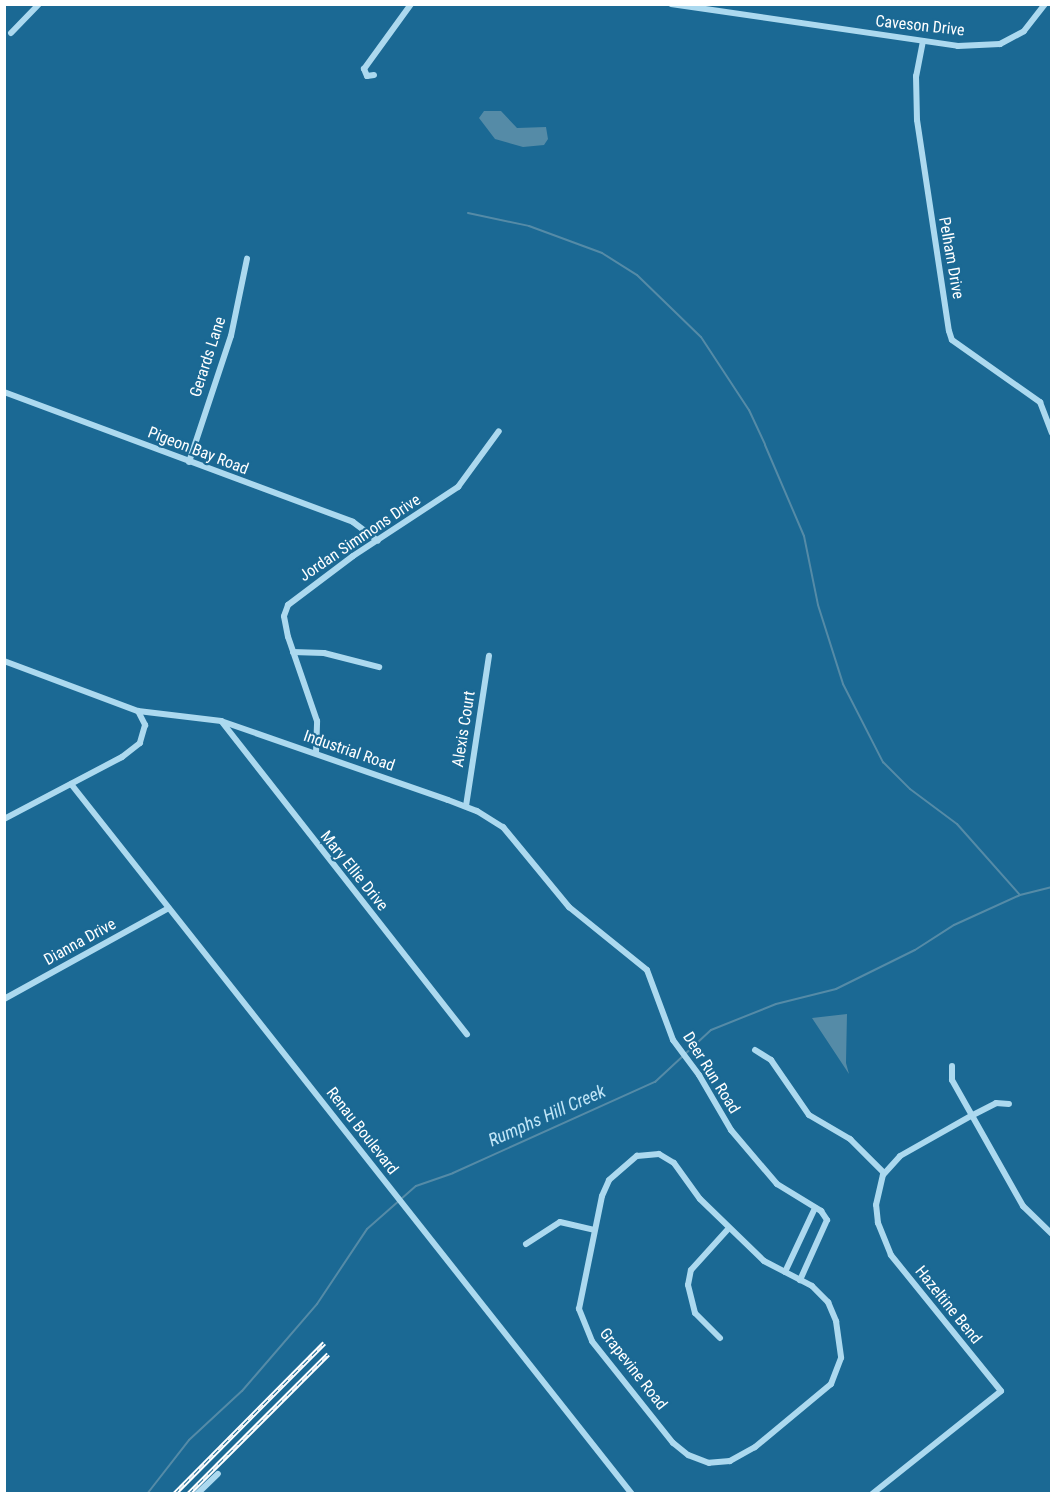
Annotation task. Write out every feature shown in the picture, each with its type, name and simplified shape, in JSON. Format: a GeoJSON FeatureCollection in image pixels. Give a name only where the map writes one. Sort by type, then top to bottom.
{"type":"FeatureCollection","features":[{"type":"Feature","properties":{"kind":"street"},"geometry":{"type":"LineString","coordinates":[[11,33],[39,4]]}},
{"type":"Feature","properties":{"kind":"street"},"geometry":{"type":"LineString","coordinates":[[374,75],[367,76],[364,69],[411,4]]}},
{"type":"Feature","properties":{"kind":"street","name":"Caveson Drive"},"geometry":{"type":"LineString","coordinates":[[671,4],[958,46],[1000,44],[1024,31],[1045,4]]}},
{"type":"Feature","properties":{"kind":"street","name":"Pelham Drive"},"geometry":{"type":"LineString","coordinates":[[923,41],[916,76],[917,120],[952,340],[1033,395],[1044,409],[1052,433]]}},
{"type":"Feature","properties":{"kind":"street","name":"Gerards Lane"},"geometry":{"type":"LineString","coordinates":[[189,462],[231,336],[247,259]]}},
{"type":"Feature","properties":{"kind":"street","name":"Pigeon Bay Road"},"geometry":{"type":"LineString","coordinates":[[4,392],[360,525],[378,541]]}},
{"type":"Feature","properties":{"kind":"street","name":"Jordan Simmons Drive"},"geometry":{"type":"LineString","coordinates":[[316,753],[317,721],[285,622],[288,605],[458,487],[499,431]]}},
{"type":"Feature","properties":{"kind":"street"},"geometry":{"type":"LineString","coordinates":[[293,652],[324,653],[379,667]]}},
{"type":"Feature","properties":{"kind":"street","name":"Alexis Court"},"geometry":{"type":"LineString","coordinates":[[466,806],[489,656]]}},
{"type":"Feature","properties":{"kind":"street","name":"Industrial Road"},"geometry":{"type":"LineString","coordinates":[[4,661],[138,711],[221,721],[466,806],[503,827],[532,860]]}},
{"type":"Feature","properties":{"kind":"street"},"geometry":{"type":"LineString","coordinates":[[4,819],[72,784],[140,743],[145,725],[138,711]]}},
{"type":"Feature","properties":{"kind":"street","name":"Mary Ellie Drive"},"geometry":{"type":"LineString","coordinates":[[221,721],[467,1035]]}},
{"type":"Feature","properties":{"kind":"street","name":"Renau Boulevard"},"geometry":{"type":"LineString","coordinates":[[72,784],[632,1494]]}},
{"type":"Feature","properties":{"kind":"street","name":"Deer Run Road"},"geometry":{"type":"LineString","coordinates":[[532,860],[569,907],[646,970],[673,1040],[699,1075],[730,1130],[777,1184],[815,1208]]}},
{"type":"Feature","properties":{"kind":"street","name":"Dianna Drive"},"geometry":{"type":"LineString","coordinates":[[4,999],[169,908]]}},
{"type":"Feature","properties":{"kind":"street"},"geometry":{"type":"LineString","coordinates":[[755,1050],[771,1060],[809,1115],[850,1139],[885,1173],[900,1156],[971,1116],[996,1103],[1009,1104]]}},
{"type":"Feature","properties":{"kind":"street"},"geometry":{"type":"LineString","coordinates":[[952,1066],[952,1080],[1023,1206],[1052,1234]]}},
{"type":"Feature","properties":{"kind":"street","name":"Grapevine Road"},"geometry":{"type":"LineString","coordinates":[[659,1154],[674,1163],[728,1229],[764,1261],[785,1272],[800,1280],[828,1302],[836,1321],[841,1358],[831,1384],[755,1447],[730,1461],[709,1463],[688,1455],[673,1443],[584,1328],[579,1309],[580,1292],[594,1230],[609,1180],[637,1156],[659,1154]]}},
{"type":"Feature","properties":{"kind":"street","name":"Hazeltine Bend"},"geometry":{"type":"LineString","coordinates":[[872,1494],[1002,1391],[891,1255],[878,1223],[876,1205],[885,1173]]}},
{"type":"Feature","properties":{"kind":"street"},"geometry":{"type":"LineString","coordinates":[[785,1272],[815,1208],[827,1224],[800,1280]]}},
{"type":"Feature","properties":{"kind":"street"},"geometry":{"type":"LineString","coordinates":[[526,1244],[560,1222],[594,1230]]}},
{"type":"Feature","properties":{"kind":"street"},"geometry":{"type":"LineString","coordinates":[[720,1338],[695,1313],[688,1285],[691,1270],[728,1229]]}},
{"type":"Feature","properties":{"kind":"street"},"geometry":{"type":"LineString","coordinates":[[197,1494],[218,1474]]}},
{"type":"Feature","properties":{"kind":"water"},"geometry":{"type":"Polygon","coordinates":[[[484,111],[501,111],[517,128],[546,127],[548,139],[544,145],[523,147],[495,139],[479,118],[484,111]]]}},
{"type":"Feature","properties":{"kind":"water"},"geometry":{"type":"Polygon","coordinates":[[[847,1014],[846,1063],[849,1074],[812,1018],[847,1014]]]}},
{"type":"Feature","properties":{"kind":"waterway"},"geometry":{"type":"LineString","coordinates":[[468,213],[529,226],[602,253],[637,275],[701,337],[749,410],[804,536],[818,605],[843,684],[883,762],[910,789],[957,824],[1020,895]]}},
{"type":"Feature","properties":{"kind":"waterway","name":"Rumphs Hill Creek"},"geometry":{"type":"LineString","coordinates":[[147,1494],[189,1440],[242,1391],[317,1304],[367,1229],[416,1186],[453,1173],[655,1082],[711,1030],[776,1004],[836,989],[915,950],[954,925],[1020,895],[1052,887]]}},
{"type":"Feature","properties":{"kind":"railway"},"geometry":{"type":"LineString","coordinates":[[174,1494],[324,1343]]}},
{"type":"Feature","properties":{"kind":"railway"},"geometry":{"type":"LineString","coordinates":[[188,1494],[328,1354]]}}]}
